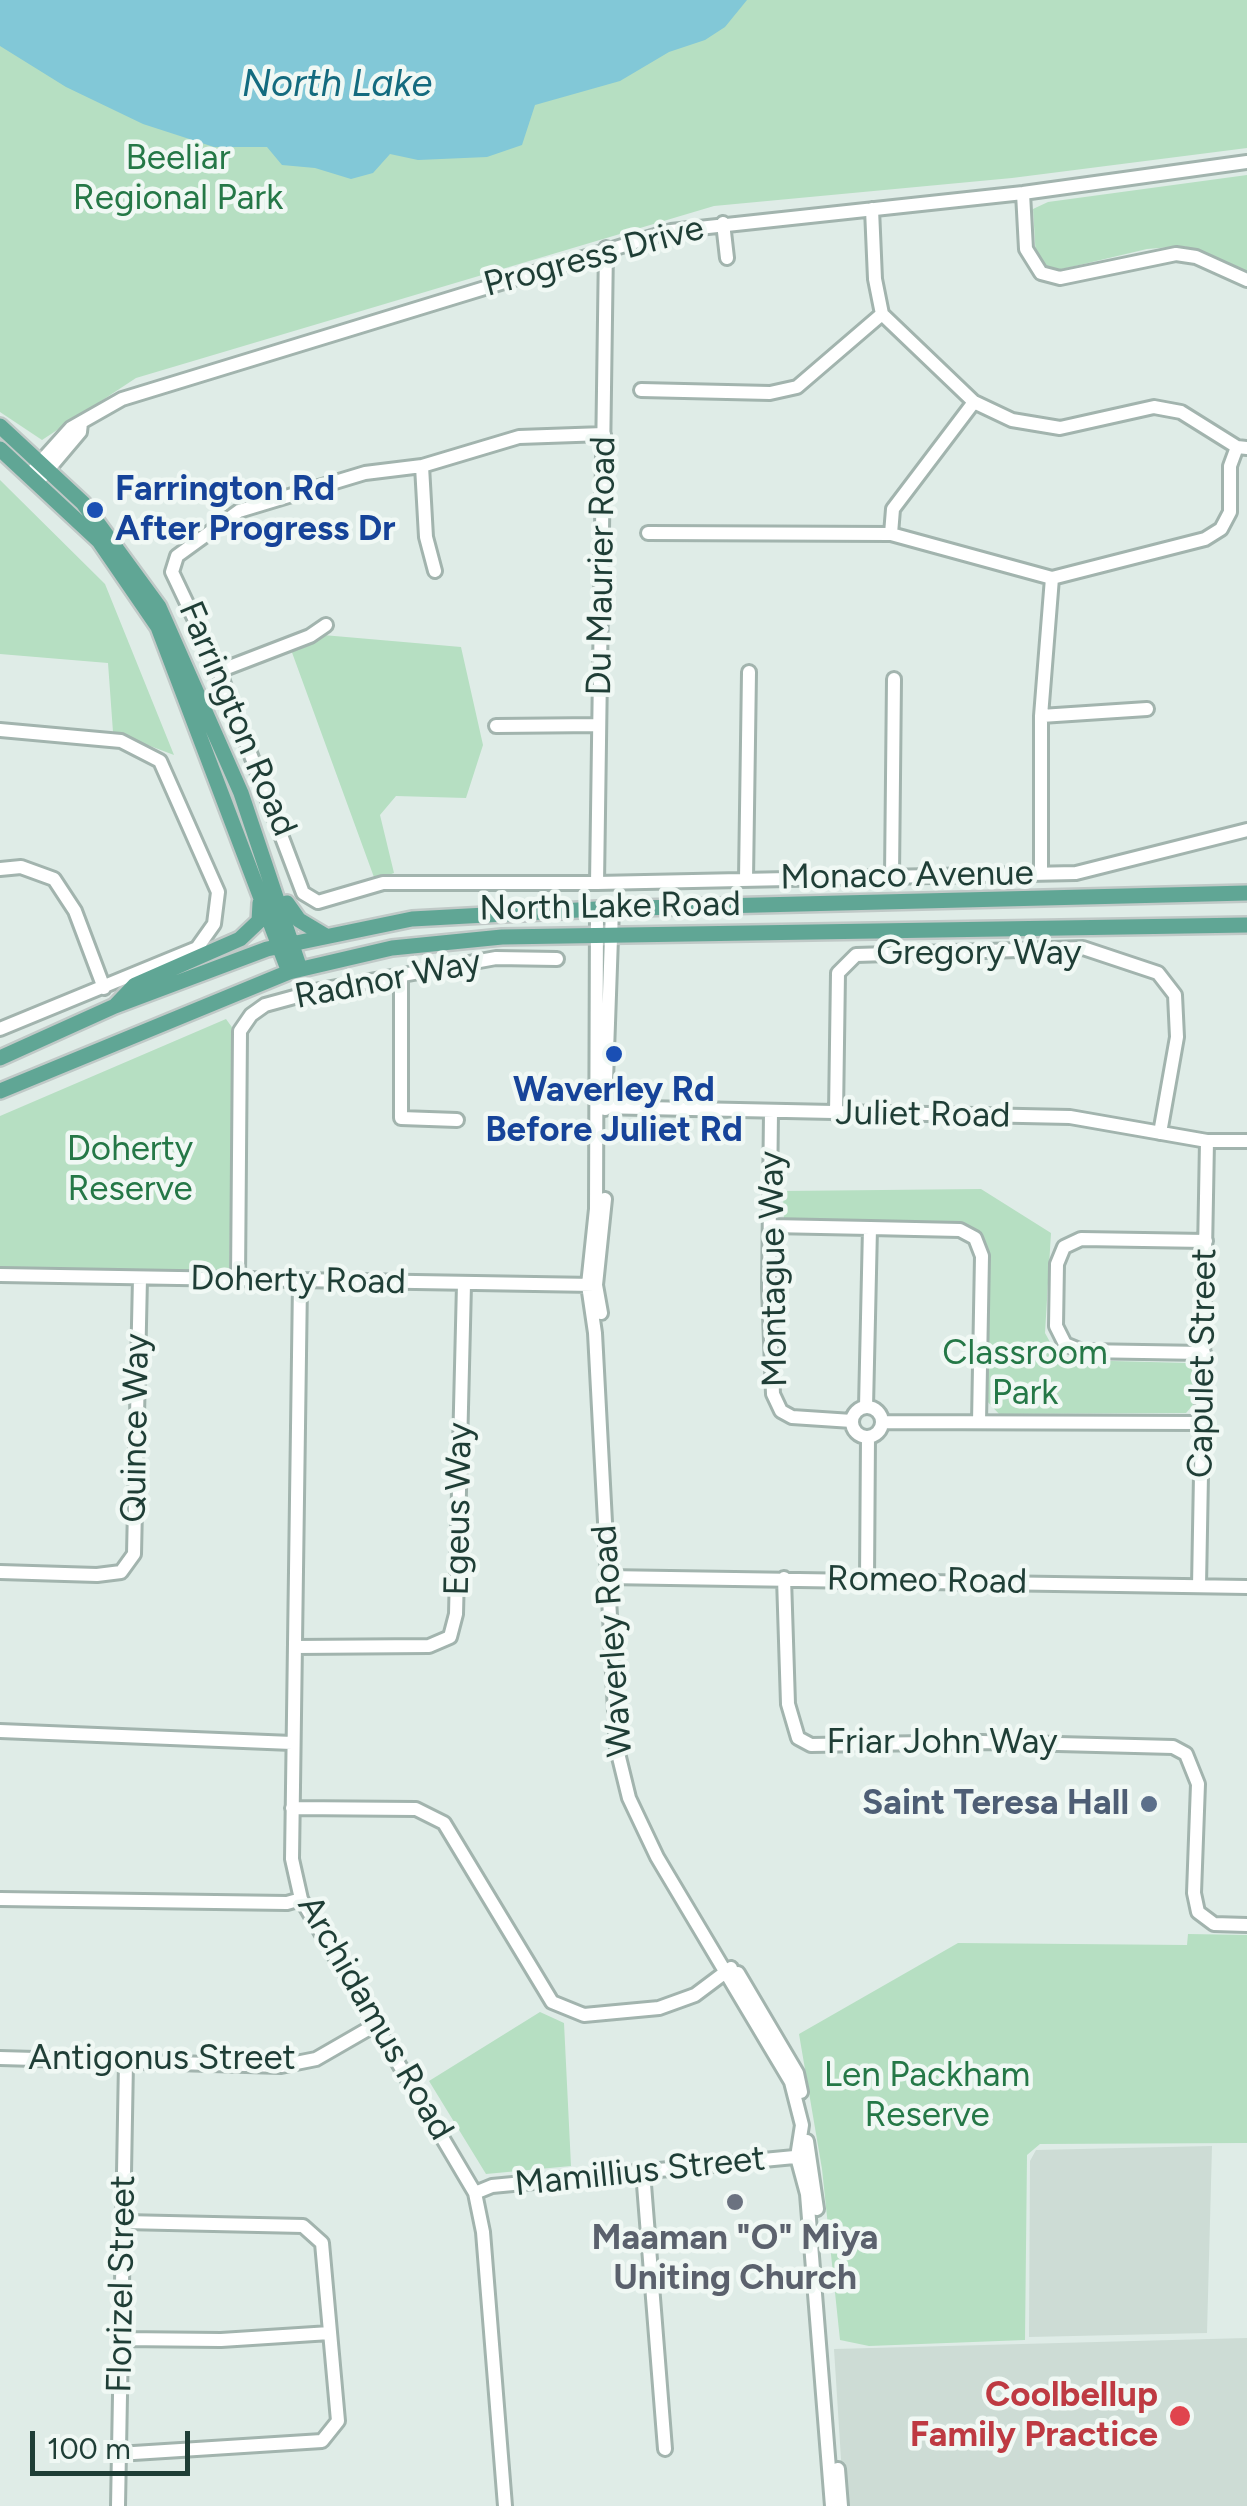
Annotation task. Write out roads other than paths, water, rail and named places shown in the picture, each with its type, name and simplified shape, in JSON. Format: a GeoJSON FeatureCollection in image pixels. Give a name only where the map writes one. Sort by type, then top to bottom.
{"type":"FeatureCollection","features":[{"type":"Feature","properties":{"kind":"main road","name":"Farrington Road"},"geometry":{"type":"LineString","coordinates":[[0,426],[99,541],[142,600],[172,658],[286,944]]}},
{"type":"Feature","properties":{"kind":"main road","name":"Farrington Road"},"geometry":{"type":"LineString","coordinates":[[0,449],[39,472],[106,530],[159,607],[241,793],[294,971]]}},
{"type":"Feature","properties":{"kind":"main road"},"geometry":{"type":"LineString","coordinates":[[115,1006],[133,986],[240,938],[259,921],[260,900],[215,767]]}},
{"type":"Feature","properties":{"kind":"main road"},"geometry":{"type":"LineString","coordinates":[[241,793],[290,912],[324,935]]}},
{"type":"Feature","properties":{"kind":"main road","name":"North Lake Road"},"geometry":{"type":"LineString","coordinates":[[0,1058],[115,1006],[286,944],[412,919],[604,909],[1247,893]]}},
{"type":"Feature","properties":{"kind":"main road","name":"North Lake Road"},"geometry":{"type":"LineString","coordinates":[[0,1091],[294,971],[428,943],[502,938],[1247,924]]}},
{"type":"Feature","properties":{"kind":"street","name":"Progress Drive"},"geometry":{"type":"LineString","coordinates":[[39,472],[70,428],[122,399],[606,248],[723,223],[1023,193],[1247,162]]}},
{"type":"Feature","properties":{"kind":"street"},"geometry":{"type":"LineString","coordinates":[[1023,193],[1026,249],[1041,273],[1067,277],[1176,254],[1196,258],[1247,280]]}},
{"type":"Feature","properties":{"kind":"street"},"geometry":{"type":"LineString","coordinates":[[648,533],[891,534],[1052,578],[1204,539],[1221,529],[1230,512],[1230,466],[1242,447],[1181,412],[1154,407],[1060,428],[1012,420],[974,402],[882,314],[875,279],[872,209]]}},
{"type":"Feature","properties":{"kind":"street"},"geometry":{"type":"LineString","coordinates":[[723,223],[727,258]]}},
{"type":"Feature","properties":{"kind":"street","name":"Du Maurier Road"},"geometry":{"type":"LineString","coordinates":[[597,883],[606,248]]}},
{"type":"Feature","properties":{"kind":"street"},"geometry":{"type":"LineString","coordinates":[[641,390],[770,393],[797,387],[882,314]]}},
{"type":"Feature","properties":{"kind":"street"},"geometry":{"type":"LineString","coordinates":[[891,534],[893,509],[974,402]]}},
{"type":"Feature","properties":{"kind":"street","name":"Monaco Avenue"},"geometry":{"type":"LineString","coordinates":[[604,434],[520,437],[422,466],[365,473],[239,511],[177,556],[172,572],[219,670],[303,893],[318,902],[383,882],[597,883],[1076,872],[1247,830]]}},
{"type":"Feature","properties":{"kind":"street"},"geometry":{"type":"LineString","coordinates":[[422,466],[426,536],[435,571]]}},
{"type":"Feature","properties":{"kind":"street"},"geometry":{"type":"LineString","coordinates":[[1040,873],[1041,716],[1052,578]]}},
{"type":"Feature","properties":{"kind":"street"},"geometry":{"type":"LineString","coordinates":[[219,670],[310,636],[326,626]]}},
{"type":"Feature","properties":{"kind":"street"},"geometry":{"type":"LineString","coordinates":[[746,880],[749,672]]}},
{"type":"Feature","properties":{"kind":"street"},"geometry":{"type":"LineString","coordinates":[[892,876],[894,679]]}},
{"type":"Feature","properties":{"kind":"street"},"geometry":{"type":"LineString","coordinates":[[1041,716],[1147,708]]}},
{"type":"Feature","properties":{"kind":"street"},"geometry":{"type":"LineString","coordinates":[[496,726],[599,725]]}},
{"type":"Feature","properties":{"kind":"street"},"geometry":{"type":"LineString","coordinates":[[0,730],[120,741],[160,761],[214,879],[217,910],[207,938],[197,948],[0,1029]]}},
{"type":"Feature","properties":{"kind":"street"},"geometry":{"type":"LineString","coordinates":[[0,868],[21,867],[54,879],[75,910],[104,988]]}},
{"type":"Feature","properties":{"kind":"street","name":"Waverley Road"},"geometry":{"type":"LineString","coordinates":[[604,909],[604,1242],[592,1285],[610,1577],[615,1734],[625,1785],[657,1856],[732,1973],[791,2082],[802,2125],[832,2506]]}},
{"type":"Feature","properties":{"kind":"street","name":"Gregory Way"},"geometry":{"type":"LineString","coordinates":[[836,1114],[838,973],[856,955],[1083,948],[1158,973],[1175,995],[1176,1037],[1160,1133]]}},
{"type":"Feature","properties":{"kind":"street","name":"Radnor Way"},"geometry":{"type":"LineString","coordinates":[[238,1280],[240,1031],[265,1005],[496,958],[557,959]]}},
{"type":"Feature","properties":{"kind":"street"},"geometry":{"type":"LineString","coordinates":[[401,978],[402,1118],[458,1120]]}},
{"type":"Feature","properties":{"kind":"street","name":"Juliet Road"},"geometry":{"type":"LineString","coordinates":[[601,1107],[1070,1117],[1206,1141],[1247,1141]]}},
{"type":"Feature","properties":{"kind":"street","name":"Montague Way"},"geometry":{"type":"LineString","coordinates":[[771,1112],[770,1354],[776,1403],[792,1417],[852,1421]]}},
{"type":"Feature","properties":{"kind":"street","name":"Capulet Street"},"geometry":{"type":"LineString","coordinates":[[1199,1586],[1206,1141]]}},
{"type":"Feature","properties":{"kind":"street"},"geometry":{"type":"LineString","coordinates":[[771,1226],[960,1230],[975,1238],[982,1256],[979,1422]]}},
{"type":"Feature","properties":{"kind":"street"},"geometry":{"type":"LineString","coordinates":[[866,1406],[870,1228]]}},
{"type":"Feature","properties":{"kind":"street"},"geometry":{"type":"LineString","coordinates":[[1204,1353],[1082,1351],[1064,1344],[1056,1326],[1058,1264],[1064,1247],[1081,1239],[1206,1240]]}},
{"type":"Feature","properties":{"kind":"street","name":"Doherty Road"},"geometry":{"type":"LineString","coordinates":[[0,1276],[592,1285]]}},
{"type":"Feature","properties":{"kind":"street","name":"Quince Way"},"geometry":{"type":"LineString","coordinates":[[0,1572],[121,1572],[134,1554],[140,1278]]}},
{"type":"Feature","properties":{"kind":"street","name":"Archidamus Road"},"geometry":{"type":"LineString","coordinates":[[300,1283],[292,1859],[301,1899],[475,2194],[484,2232],[506,2506]]}},
{"type":"Feature","properties":{"kind":"street","name":"Egeus Way"},"geometry":{"type":"LineString","coordinates":[[295,1647],[429,1646],[450,1637],[456,1614],[464,1284]]}},
{"type":"Feature","properties":{"kind":"street"},"geometry":{"type":"LineString","coordinates":[[866,1406],[878,1411],[882,1422],[876,1434],[868,1437],[856,1433],[852,1421],[858,1410],[866,1406]]}},
{"type":"Feature","properties":{"kind":"street"},"geometry":{"type":"LineString","coordinates":[[882,1422],[1202,1423]]}},
{"type":"Feature","properties":{"kind":"street"},"geometry":{"type":"LineString","coordinates":[[867,1580],[868,1437]]}},
{"type":"Feature","properties":{"kind":"street","name":"Romeo Road"},"geometry":{"type":"LineString","coordinates":[[610,1577],[1247,1587]]}},
{"type":"Feature","properties":{"kind":"street","name":"Friar John Way"},"geometry":{"type":"LineString","coordinates":[[784,1578],[791,1723],[798,1738],[811,1744],[1159,1744],[1186,1754],[1198,1784],[1194,1894],[1198,1912],[1214,1924],[1247,1925]]}},
{"type":"Feature","properties":{"kind":"street"},"geometry":{"type":"LineString","coordinates":[[0,1731],[292,1743]]}},
{"type":"Feature","properties":{"kind":"street"},"geometry":{"type":"LineString","coordinates":[[292,1808],[416,1809],[444,1823],[552,2002],[584,2015],[659,2008],[732,1973]]}},
{"type":"Feature","properties":{"kind":"street"},"geometry":{"type":"LineString","coordinates":[[0,1899],[287,1903],[301,1899]]}},
{"type":"Feature","properties":{"kind":"street","name":"Antigonus Street"},"geometry":{"type":"LineString","coordinates":[[0,2058],[280,2066],[316,2059],[375,2025]]}},
{"type":"Feature","properties":{"kind":"street","name":"Florizel Street"},"geometry":{"type":"LineString","coordinates":[[118,2506],[126,2062]]}},
{"type":"Feature","properties":{"kind":"street","name":"Waverley Road"},"geometry":{"type":"LineString","coordinates":[[802,2156],[816,2192],[841,2506]]}},
{"type":"Feature","properties":{"kind":"street","name":"Mamillius Street"},"geometry":{"type":"LineString","coordinates":[[475,2194],[492,2186],[802,2156]]}},
{"type":"Feature","properties":{"kind":"street"},"geometry":{"type":"LineString","coordinates":[[643,2172],[665,2448]]}},
{"type":"Feature","properties":{"kind":"street"},"geometry":{"type":"LineString","coordinates":[[118,2454],[322,2441],[338,2421],[322,2243],[302,2226],[124,2222]]}},
{"type":"Feature","properties":{"kind":"street"},"geometry":{"type":"LineString","coordinates":[[121,2338],[221,2340],[330,2334]]}},
{"type":"Feature","properties":{"kind":"water","name":"North Lake"},"geometry":{"type":"Polygon","coordinates":[[[0,0],[747,0],[725,27],[705,40],[669,52],[620,81],[535,105],[522,145],[487,157],[418,160],[390,154],[373,173],[351,179],[315,168],[282,165],[267,147],[214,147],[143,124],[66,87],[0,46],[0,0]]]}},
{"type":"Feature","properties":{"kind":"place","name":"Farrington Rd After Progress Dr"},"geometry":{"type":"Point","coordinates":[95,510]}},
{"type":"Feature","properties":{"kind":"place","name":"Waverley Rd Before Juliet Rd"},"geometry":{"type":"Point","coordinates":[614,1054]}},
{"type":"Feature","properties":{"kind":"place","name":"Saint Teresa Hall"},"geometry":{"type":"Point","coordinates":[1149,1804]}},
{"type":"Feature","properties":{"kind":"place","name":"Maaman \"O\" Miya Uniting Church"},"geometry":{"type":"Point","coordinates":[735,2202]}},
{"type":"Feature","properties":{"kind":"place","name":"Coolbellup Family Practice"},"geometry":{"type":"Point","coordinates":[1180,2416]}},
{"type":"Feature","properties":{"kind":"park label","name":"Beeliar Regional Park"},"geometry":{"type":"Point","coordinates":[178,179]}},
{"type":"Feature","properties":{"kind":"park label","name":"Doherty Reserve"},"geometry":{"type":"Point","coordinates":[130,1170]}},
{"type":"Feature","properties":{"kind":"park label","name":"Classroom Park"},"geometry":{"type":"Point","coordinates":[1025,1374]}},
{"type":"Feature","properties":{"kind":"park label","name":"Len Packham Reserve"},"geometry":{"type":"Point","coordinates":[927,2096]}}]}
